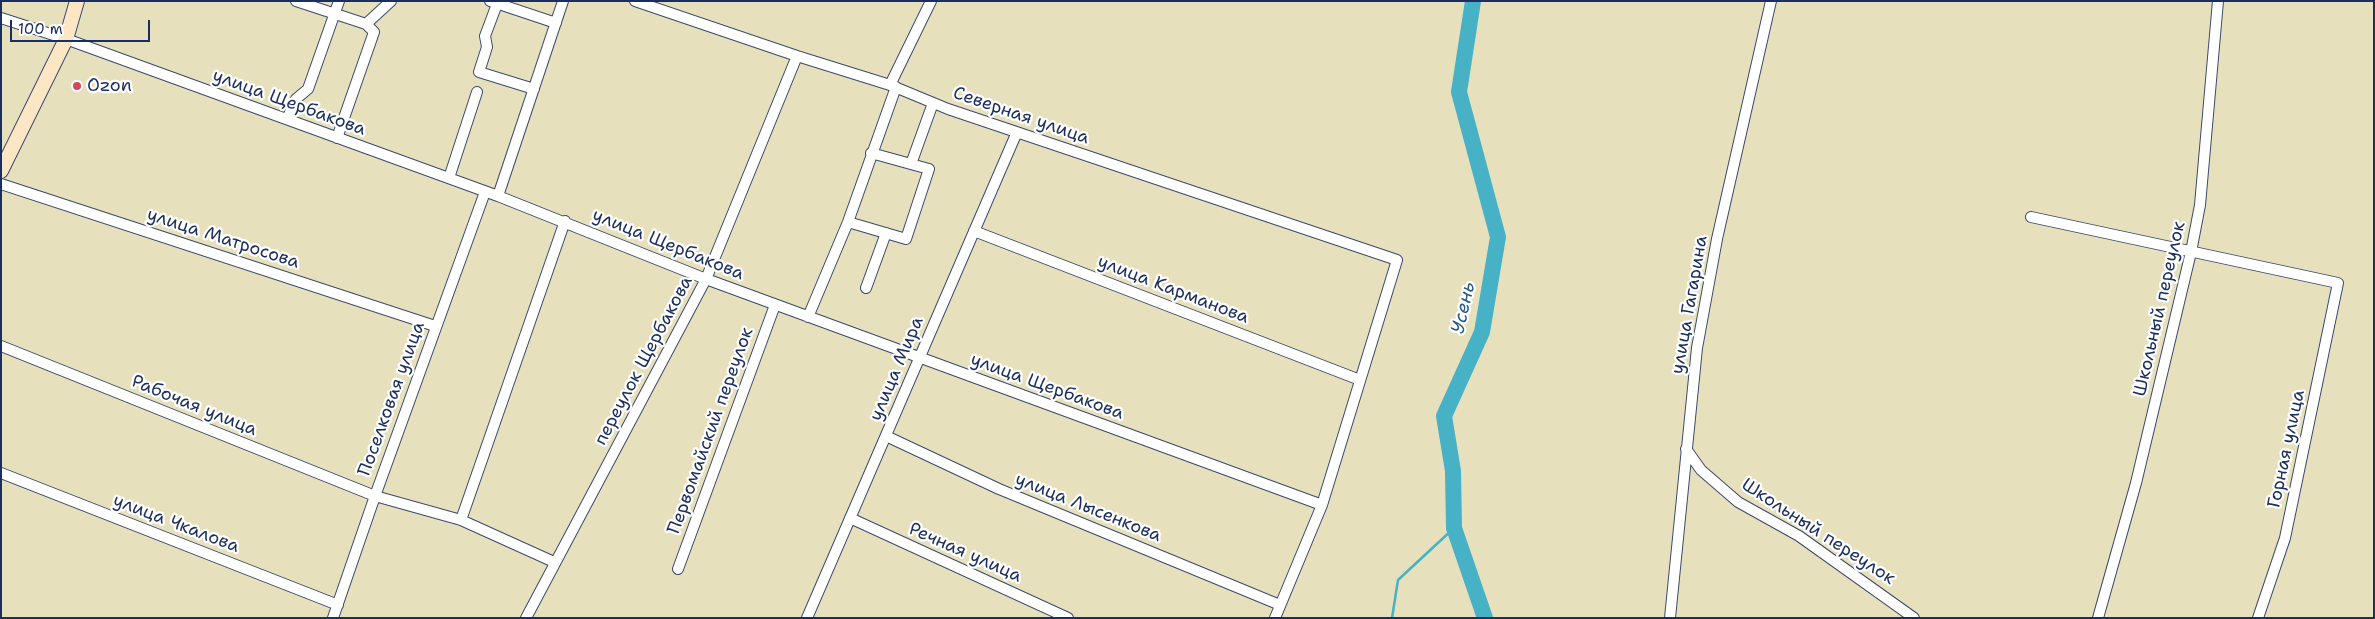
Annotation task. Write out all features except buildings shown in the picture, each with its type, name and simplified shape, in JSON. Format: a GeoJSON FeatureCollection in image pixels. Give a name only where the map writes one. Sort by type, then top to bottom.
{"type":"FeatureCollection","features":[{"type":"Feature","properties":{"kind":"street"},"geometry":{"type":"LineString","coordinates":[[1,171],[66,39],[77,1]]}},
{"type":"Feature","properties":{"kind":"street"},"geometry":{"type":"LineString","coordinates":[[296,1],[366,24],[374,32],[337,138]]}},
{"type":"Feature","properties":{"kind":"street"},"geometry":{"type":"LineString","coordinates":[[287,119],[296,99],[308,89],[339,1]]}},
{"type":"Feature","properties":{"kind":"street"},"geometry":{"type":"LineString","coordinates":[[366,24],[391,1]]}},
{"type":"Feature","properties":{"kind":"street"},"geometry":{"type":"LineString","coordinates":[[498,196],[563,1]]}},
{"type":"Feature","properties":{"kind":"street","name":"Северная улица"},"geometry":{"type":"LineString","coordinates":[[635,1],[797,56],[893,86],[934,103],[1017,132],[1396,260],[1360,380]]}},
{"type":"Feature","properties":{"kind":"street"},"geometry":{"type":"LineString","coordinates":[[808,317],[848,222],[893,86],[931,1]]}},
{"type":"Feature","properties":{"kind":"street","name":"улица Гагарина"},"geometry":{"type":"LineString","coordinates":[[1670,618],[1697,348],[1717,239],[1771,1]]}},
{"type":"Feature","properties":{"kind":"street","name":"Школьный переулок"},"geometry":{"type":"LineString","coordinates":[[2098,618],[2136,483],[2191,252],[2200,205],[2218,1]]}},
{"type":"Feature","properties":{"kind":"street"},"geometry":{"type":"LineString","coordinates":[[534,89],[479,72],[487,47],[485,36],[494,2],[556,23]]}},
{"type":"Feature","properties":{"kind":"street","name":"улица Щербакова"},"geometry":{"type":"LineString","coordinates":[[1,18],[66,39],[498,196],[565,221],[706,279],[1322,505]]}},
{"type":"Feature","properties":{"kind":"street","name":"переулок Щербакова"},"geometry":{"type":"LineString","coordinates":[[526,618],[554,562],[706,279],[797,56]]}},
{"type":"Feature","properties":{"kind":"street"},"geometry":{"type":"LineString","coordinates":[[448,178],[477,92]]}},
{"type":"Feature","properties":{"kind":"street"},"geometry":{"type":"LineString","coordinates":[[911,164],[934,103]]}},
{"type":"Feature","properties":{"kind":"street","name":"улица Мира"},"geometry":{"type":"LineString","coordinates":[[807,618],[918,357],[1017,132]]}},
{"type":"Feature","properties":{"kind":"street"},"geometry":{"type":"LineString","coordinates":[[848,222],[906,239],[929,169],[871,153]]}},
{"type":"Feature","properties":{"kind":"street","name":"улица Матросова"},"geometry":{"type":"LineString","coordinates":[[1,184],[436,326]]}},
{"type":"Feature","properties":{"kind":"street","name":"Поселковая улица"},"geometry":{"type":"LineString","coordinates":[[333,618],[485,192]]}},
{"type":"Feature","properties":{"kind":"street"},"geometry":{"type":"LineString","coordinates":[[2031,216],[2191,252]]}},
{"type":"Feature","properties":{"kind":"street"},"geometry":{"type":"LineString","coordinates":[[461,520],[565,221]]}},
{"type":"Feature","properties":{"kind":"street","name":"улица Карманова"},"geometry":{"type":"LineString","coordinates":[[974,231],[1360,380]]}},
{"type":"Feature","properties":{"kind":"street"},"geometry":{"type":"LineString","coordinates":[[866,288],[886,233]]}},
{"type":"Feature","properties":{"kind":"street","name":"Горная улица"},"geometry":{"type":"LineString","coordinates":[[2191,252],[2338,283],[2285,538],[2258,618]]}},
{"type":"Feature","properties":{"kind":"street","name":"Первомайский переулок"},"geometry":{"type":"LineString","coordinates":[[678,569],[774,304]]}},
{"type":"Feature","properties":{"kind":"street","name":"Рабочая улица"},"geometry":{"type":"LineString","coordinates":[[1,346],[375,496],[461,520],[554,562]]}},
{"type":"Feature","properties":{"kind":"street"},"geometry":{"type":"LineString","coordinates":[[1275,618],[1322,505],[1360,380]]}},
{"type":"Feature","properties":{"kind":"street","name":"улица Лысенкова"},"geometry":{"type":"LineString","coordinates":[[886,436],[1000,489],[1280,605]]}},
{"type":"Feature","properties":{"kind":"street","name":"Школьный переулок"},"geometry":{"type":"LineString","coordinates":[[1686,449],[1701,470],[1738,502],[1799,536],[1914,618]]}},
{"type":"Feature","properties":{"kind":"street","name":"улица Чкалова"},"geometry":{"type":"LineString","coordinates":[[1,473],[338,605]]}},
{"type":"Feature","properties":{"kind":"street","name":"Речная улица"},"geometry":{"type":"LineString","coordinates":[[850,518],[1068,618]]}},
{"type":"Feature","properties":{"kind":"waterway","name":"Усень"},"geometry":{"type":"LineString","coordinates":[[1473,1],[1459,92],[1498,237],[1482,332],[1444,416],[1453,471],[1454,528],[1485,618]]}},
{"type":"Feature","properties":{"kind":"waterway"},"geometry":{"type":"LineString","coordinates":[[1392,618],[1398,580],[1454,528]]}},
{"type":"Feature","properties":{"kind":"place","name":"Ozon"},"geometry":{"type":"Point","coordinates":[77,86]}}]}
